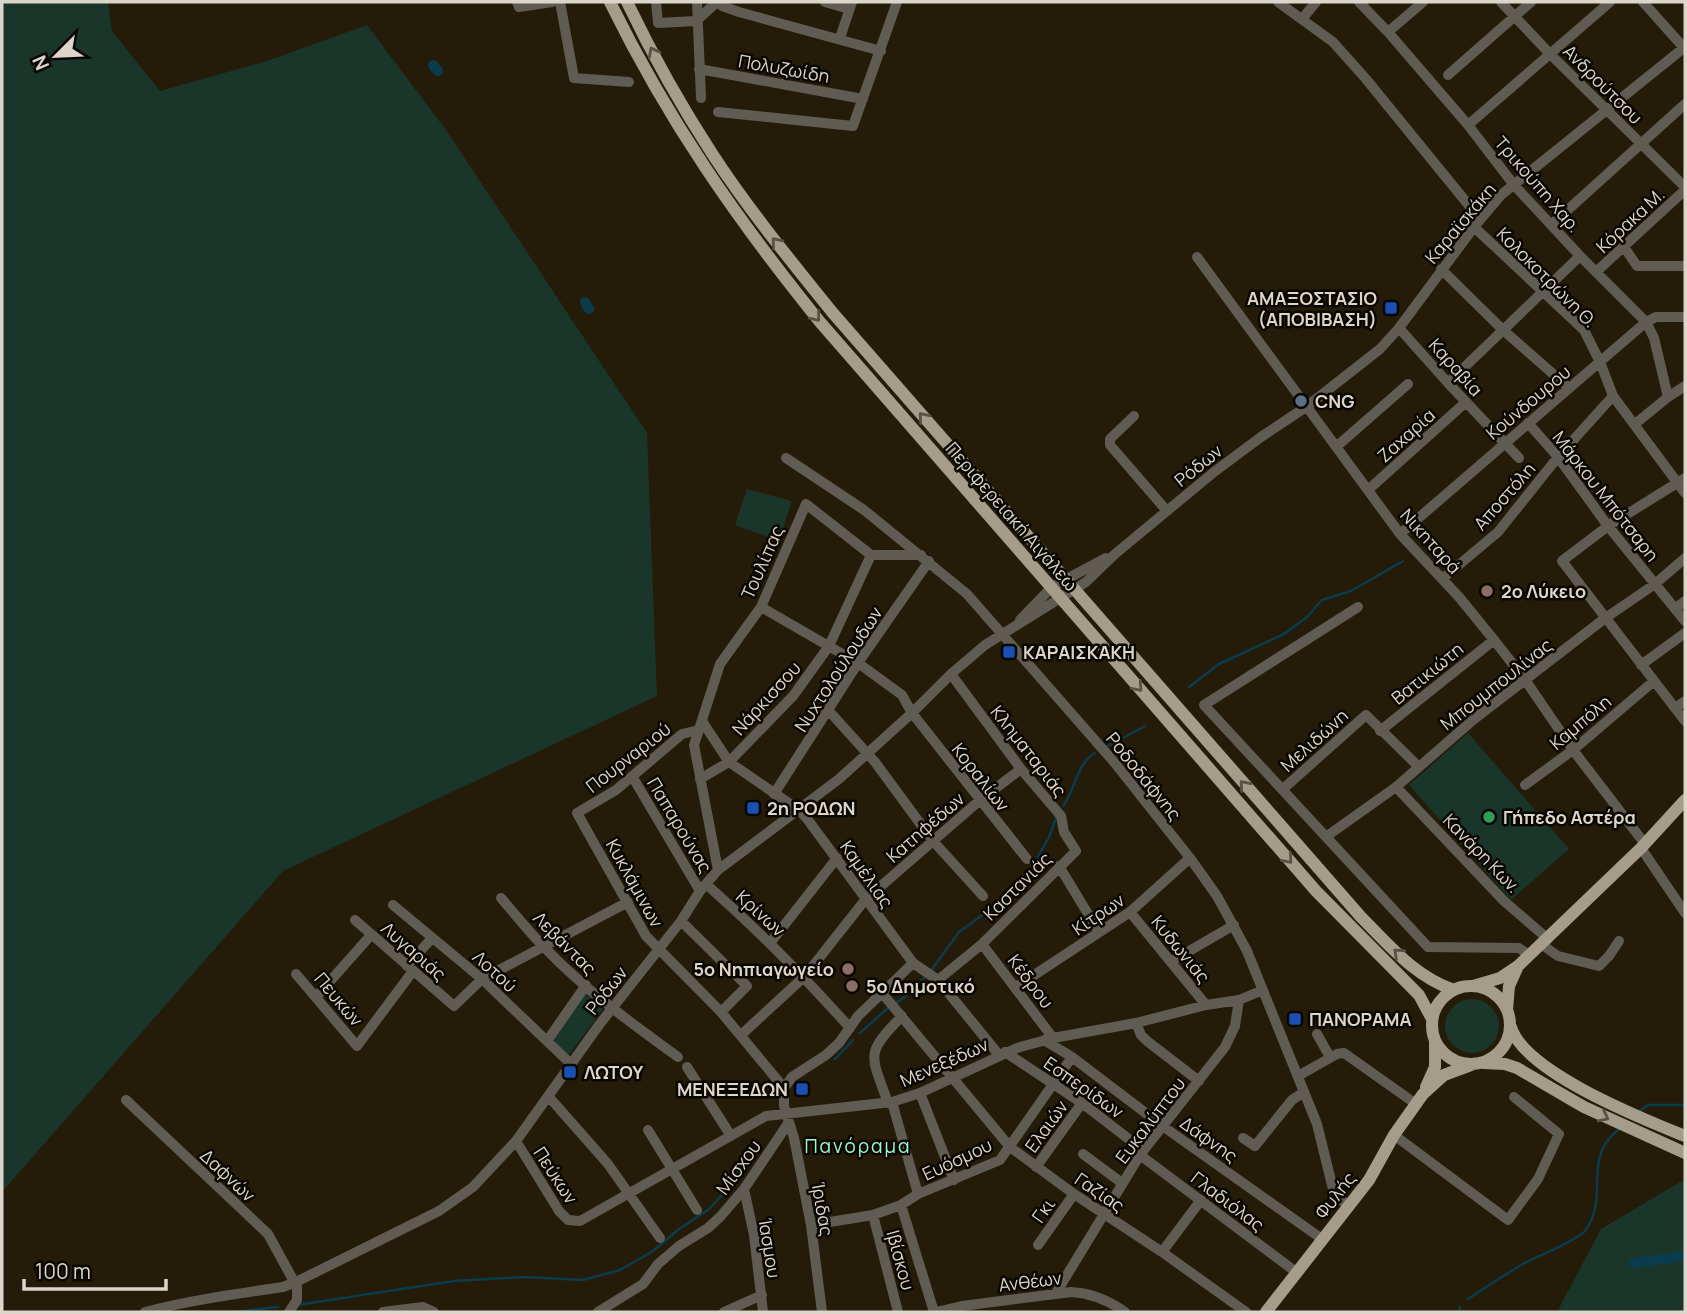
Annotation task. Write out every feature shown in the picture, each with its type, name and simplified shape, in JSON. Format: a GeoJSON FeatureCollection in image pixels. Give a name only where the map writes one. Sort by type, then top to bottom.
{"type":"FeatureCollection","features":[{"type":"Feature","properties":{"kind":"main road","name":"Περιφερειακή Αιγάλεω"},"geometry":{"type":"LineString","coordinates":[[610,2],[674,122],[757,244],[820,322],[1316,891],[1419,995],[1432,1019]]}},
{"type":"Feature","properties":{"kind":"main road","name":"Περιφερειακή Αιγάλεω"},"geometry":{"type":"LineString","coordinates":[[627,2],[687,114],[714,157],[769,234],[832,312],[1361,917],[1432,982],[1454,990]]}},
{"type":"Feature","properties":{"kind":"main road"},"geometry":{"type":"LineString","coordinates":[[1685,800],[1643,846],[1518,965],[1500,978],[1454,990],[1436,1007],[1432,1019],[1435,1040],[1449,1058],[1476,1064],[1505,1064],[1517,1068],[1624,1127],[1685,1153]]}},
{"type":"Feature","properties":{"kind":"main road"},"geometry":{"type":"LineString","coordinates":[[1476,1064],[1493,1058],[1503,1049],[1509,1037],[1509,986],[1518,965]]}},
{"type":"Feature","properties":{"kind":"main road"},"geometry":{"type":"LineString","coordinates":[[1473,986],[1487,989],[1499,998],[1517,1042],[1552,1072],[1631,1113],[1685,1136]]}},
{"type":"Feature","properties":{"kind":"main road","name":"Φυλής"},"geometry":{"type":"LineString","coordinates":[[1420,1099],[1435,1067],[1435,1040]]}},
{"type":"Feature","properties":{"kind":"main road","name":"Φυλής"},"geometry":{"type":"LineString","coordinates":[[1266,1312],[1369,1180],[1394,1135],[1420,1099],[1444,1075],[1476,1064]]}},
{"type":"Feature","properties":{"kind":"street"},"geometry":{"type":"LineString","coordinates":[[517,2],[520,7],[552,2]]}},
{"type":"Feature","properties":{"kind":"street"},"geometry":{"type":"LineString","coordinates":[[560,2],[574,78],[629,82]]}},
{"type":"Feature","properties":{"kind":"street"},"geometry":{"type":"LineString","coordinates":[[656,2],[658,23],[696,21],[718,2],[739,12],[881,51]]}},
{"type":"Feature","properties":{"kind":"street"},"geometry":{"type":"LineString","coordinates":[[696,2],[701,98]]}},
{"type":"Feature","properties":{"kind":"street"},"geometry":{"type":"LineString","coordinates":[[825,2],[850,5],[840,38]]}},
{"type":"Feature","properties":{"kind":"street"},"geometry":{"type":"LineString","coordinates":[[718,112],[853,126],[897,2]]}},
{"type":"Feature","properties":{"kind":"street","name":"Κολοκοτρώνη Θ."},"geometry":{"type":"LineString","coordinates":[[1278,2],[1333,43],[1367,79],[1477,223],[1543,293],[1584,330],[1613,396],[1681,481],[1685,493]]}},
{"type":"Feature","properties":{"kind":"street"},"geometry":{"type":"LineString","coordinates":[[1303,19],[1316,2]]}},
{"type":"Feature","properties":{"kind":"street","name":"Τρικούπη Χαρ."},"geometry":{"type":"LineString","coordinates":[[1359,2],[1468,125],[1514,185],[1646,322],[1654,338],[1668,397]]}},
{"type":"Feature","properties":{"kind":"street"},"geometry":{"type":"LineString","coordinates":[[1388,32],[1423,2]]}},
{"type":"Feature","properties":{"kind":"street","name":"Ανδρούτσου"},"geometry":{"type":"LineString","coordinates":[[1501,2],[1685,189]]}},
{"type":"Feature","properties":{"kind":"street"},"geometry":{"type":"LineString","coordinates":[[1448,75],[1531,2]]}},
{"type":"Feature","properties":{"kind":"street"},"geometry":{"type":"LineString","coordinates":[[1468,125],[1610,2]]}},
{"type":"Feature","properties":{"kind":"street"},"geometry":{"type":"LineString","coordinates":[[1643,2],[1685,48]]}},
{"type":"Feature","properties":{"kind":"street","name":"Καραϊσκάκη"},"geometry":{"type":"LineString","coordinates":[[1306,407],[1380,349],[1399,328],[1477,223],[1514,185],[1685,48]]}},
{"type":"Feature","properties":{"kind":"street","name":"Πολυζωίδη"},"geometry":{"type":"LineString","coordinates":[[699,69],[863,99]]}},
{"type":"Feature","properties":{"kind":"street"},"geometry":{"type":"LineString","coordinates":[[1551,225],[1685,104]]}},
{"type":"Feature","properties":{"kind":"street","name":"Κόρακα Μ."},"geometry":{"type":"LineString","coordinates":[[1596,272],[1685,189]]}},
{"type":"Feature","properties":{"kind":"street"},"geometry":{"type":"LineString","coordinates":[[1624,247],[1637,265],[1685,266]]}},
{"type":"Feature","properties":{"kind":"street"},"geometry":{"type":"LineString","coordinates":[[1448,383],[1580,256]]}},
{"type":"Feature","properties":{"kind":"street","name":"Νικηταρά"},"geometry":{"type":"LineString","coordinates":[[1197,257],[1400,534],[1442,579],[1526,681],[1643,846],[1685,913]]}},
{"type":"Feature","properties":{"kind":"street"},"geometry":{"type":"LineString","coordinates":[[1441,269],[1503,330],[1569,388]]}},
{"type":"Feature","properties":{"kind":"street"},"geometry":{"type":"LineString","coordinates":[[1646,322],[1656,317],[1685,317]]}},
{"type":"Feature","properties":{"kind":"street","name":"Κούνδουρου"},"geometry":{"type":"LineString","coordinates":[[1400,534],[1646,322]]}},
{"type":"Feature","properties":{"kind":"street","name":"Καραβία"},"geometry":{"type":"LineString","coordinates":[[1399,328],[1519,458]]}},
{"type":"Feature","properties":{"kind":"street"},"geometry":{"type":"LineString","coordinates":[[1336,447],[1408,384]]}},
{"type":"Feature","properties":{"kind":"street"},"geometry":{"type":"LineString","coordinates":[[1635,424],[1685,386]]}},
{"type":"Feature","properties":{"kind":"street","name":"Αποστόλη"},"geometry":{"type":"LineString","coordinates":[[1442,579],[1498,532],[1558,457],[1613,396]]}},
{"type":"Feature","properties":{"kind":"street","name":"Ζαχαρία"},"geometry":{"type":"LineString","coordinates":[[1368,490],[1466,402]]}},
{"type":"Feature","properties":{"kind":"street","name":"Ρόδων"},"geometry":{"type":"LineString","coordinates":[[145,1312],[178,1303],[184,1308],[201,1299],[283,1287],[439,1211],[473,1187],[516,1141],[718,870],[799,810],[867,754],[951,674],[1002,633],[1086,582],[1115,554],[1246,447],[1306,407]]}},
{"type":"Feature","properties":{"kind":"street"},"geometry":{"type":"LineString","coordinates":[[1134,416],[1110,439],[1110,445],[1167,511]]}},
{"type":"Feature","properties":{"kind":"street","name":"Μάρκου Μπότσαρη"},"geometry":{"type":"LineString","coordinates":[[1528,423],[1558,457],[1608,526],[1685,621]]}},
{"type":"Feature","properties":{"kind":"street","name":"Ροδοδάφνης"},"geometry":{"type":"LineString","coordinates":[[786,458],[864,510],[967,594],[1114,762],[1190,858],[1234,925],[1325,1146],[1334,1193],[1349,1207]]}},
{"type":"Feature","properties":{"kind":"street"},"geometry":{"type":"LineString","coordinates":[[1681,481],[1608,526],[1562,561],[1685,721]]}},
{"type":"Feature","properties":{"kind":"street","name":"Τουλίπας"},"geometry":{"type":"LineString","coordinates":[[700,779],[694,744],[720,664],[761,607],[806,504],[871,555]]}},
{"type":"Feature","properties":{"kind":"street","name":"Ρόδων"},"geometry":{"type":"LineString","coordinates":[[1017,623],[1052,587],[1115,554]]}},
{"type":"Feature","properties":{"kind":"street"},"geometry":{"type":"LineString","coordinates":[[871,555],[925,558]]}},
{"type":"Feature","properties":{"kind":"street","name":"Νάρκισσου"},"geometry":{"type":"LineString","coordinates":[[700,779],[729,761],[793,696],[829,646],[871,555]]}},
{"type":"Feature","properties":{"kind":"street","name":"Νυχτολούλουδων"},"geometry":{"type":"LineString","coordinates":[[774,794],[925,558]]}},
{"type":"Feature","properties":{"kind":"street","name":"Μπουμπουλίνας"},"geometry":{"type":"LineString","coordinates":[[1327,836],[1396,787],[1473,720],[1604,619],[1655,584],[1685,558]]}},
{"type":"Feature","properties":{"kind":"street"},"geometry":{"type":"LineString","coordinates":[[1675,609],[1685,601]]}},
{"type":"Feature","properties":{"kind":"street","name":"Κοραλίων"},"geometry":{"type":"LineString","coordinates":[[761,607],[858,663],[902,695],[912,713],[979,801],[1027,859]]}},
{"type":"Feature","properties":{"kind":"street"},"geometry":{"type":"LineString","coordinates":[[1357,607],[1203,705],[1428,947],[1519,948],[1529,955]]}},
{"type":"Feature","properties":{"kind":"street"},"geometry":{"type":"LineString","coordinates":[[1641,664],[1685,633]]}},
{"type":"Feature","properties":{"kind":"street","name":"Βατικιώτη"},"geometry":{"type":"LineString","coordinates":[[1380,731],[1494,640]]}},
{"type":"Feature","properties":{"kind":"street","name":"Κληματαριάς"},"geometry":{"type":"LineString","coordinates":[[951,674],[1021,769],[1061,816],[1064,832],[1076,851]]}},
{"type":"Feature","properties":{"kind":"street","name":"Καμπόλη"},"geometry":{"type":"LineString","coordinates":[[1525,785],[1573,750],[1654,681]]}},
{"type":"Feature","properties":{"kind":"street"},"geometry":{"type":"LineString","coordinates":[[1675,708],[1685,701]]}},
{"type":"Feature","properties":{"kind":"street"},"geometry":{"type":"LineString","coordinates":[[829,711],[867,754],[933,841],[983,896]]}},
{"type":"Feature","properties":{"kind":"street","name":"Μελιδώνη"},"geometry":{"type":"LineString","coordinates":[[1283,789],[1366,715],[1380,731]]}},
{"type":"Feature","properties":{"kind":"street","name":"Καμέλιας"},"geometry":{"type":"LineString","coordinates":[[701,726],[729,761],[799,810],[913,963],[938,980],[1002,1053]]}},
{"type":"Feature","properties":{"kind":"street","name":"Πουρναριού"},"geometry":{"type":"LineString","coordinates":[[578,813],[616,790],[682,734],[701,726]]}},
{"type":"Feature","properties":{"kind":"street"},"geometry":{"type":"LineString","coordinates":[[1380,731],[1419,767]]}},
{"type":"Feature","properties":{"kind":"street","name":"Κατηφέδων"},"geometry":{"type":"LineString","coordinates":[[741,1035],[805,976],[865,900],[979,801],[1021,769]]}},
{"type":"Feature","properties":{"kind":"street","name":"Παπαρούνας"},"geometry":{"type":"LineString","coordinates":[[632,776],[703,888]]}},
{"type":"Feature","properties":{"kind":"street"},"geometry":{"type":"LineString","coordinates":[[700,779],[718,870]]}},
{"type":"Feature","properties":{"kind":"street","name":"Κανάρη Κων."},"geometry":{"type":"LineString","coordinates":[[1396,787],[1558,956],[1599,966],[1619,941]]}},
{"type":"Feature","properties":{"kind":"street","name":"Κυκλάμινων"},"geometry":{"type":"LineString","coordinates":[[578,813],[646,936],[741,1035],[784,1088]]}},
{"type":"Feature","properties":{"kind":"street","name":"Καστανιάς"},"geometry":{"type":"LineString","coordinates":[[938,980],[982,944],[1076,851]]}},
{"type":"Feature","properties":{"kind":"street"},"geometry":{"type":"LineString","coordinates":[[771,942],[837,858]]}},
{"type":"Feature","properties":{"kind":"street","name":"Κίτρων"},"geometry":{"type":"LineString","coordinates":[[1016,986],[1130,912],[1190,858]]}},
{"type":"Feature","properties":{"kind":"street"},"geometry":{"type":"LineString","coordinates":[[1059,866],[1099,932]]}},
{"type":"Feature","properties":{"kind":"street","name":"Κρίνων"},"geometry":{"type":"LineString","coordinates":[[703,888],[771,942],[850,1028]]}},
{"type":"Feature","properties":{"kind":"street","name":"Λεβάντας"},"geometry":{"type":"LineString","coordinates":[[501,898],[544,947],[586,985],[613,1009],[678,1057]]}},
{"type":"Feature","properties":{"kind":"street"},"geometry":{"type":"LineString","coordinates":[[482,979],[628,902]]}},
{"type":"Feature","properties":{"kind":"street","name":"Λοτού"},"geometry":{"type":"LineString","coordinates":[[393,905],[482,979],[572,1065]]}},
{"type":"Feature","properties":{"kind":"street","name":"Κυδωνιάς"},"geometry":{"type":"LineString","coordinates":[[1130,912],[1206,1005]]}},
{"type":"Feature","properties":{"kind":"street","name":"Λυγαριάς"},"geometry":{"type":"LineString","coordinates":[[355,920],[454,1006],[482,979]]}},
{"type":"Feature","properties":{"kind":"street"},"geometry":{"type":"LineString","coordinates":[[681,921],[747,986],[721,1013]]}},
{"type":"Feature","properties":{"kind":"street"},"geometry":{"type":"LineString","coordinates":[[1172,961],[1234,925]]}},
{"type":"Feature","properties":{"kind":"street"},"geometry":{"type":"LineString","coordinates":[[316,997],[371,935]]}},
{"type":"Feature","properties":{"kind":"street"},"geometry":{"type":"LineString","coordinates":[[410,969],[432,938]]}},
{"type":"Feature","properties":{"kind":"street","name":"Κέδρου"},"geometry":{"type":"LineString","coordinates":[[982,944],[1016,986],[1048,1039]]}},
{"type":"Feature","properties":{"kind":"street"},"geometry":{"type":"LineString","coordinates":[[784,1088],[792,1077],[833,1049],[858,1016],[913,963]]}},
{"type":"Feature","properties":{"kind":"street","name":"Πευκών"},"geometry":{"type":"LineString","coordinates":[[296,974],[357,1046],[410,969]]}},
{"type":"Feature","properties":{"kind":"street"},"geometry":{"type":"LineString","coordinates":[[547,1041],[586,985]]}},
{"type":"Feature","properties":{"kind":"street","name":"Μενεξέδων"},"geometry":{"type":"LineString","coordinates":[[574,1222],[766,1116],[788,1117],[890,1102],[920,1093],[1002,1053],[1048,1039],[1239,1000],[1263,990]]}},
{"type":"Feature","properties":{"kind":"street","name":"Γαζίας"},"geometry":{"type":"LineString","coordinates":[[882,993],[1010,1147],[1247,1312]]}},
{"type":"Feature","properties":{"kind":"street","name":"Ευκαλύπτου"},"geometry":{"type":"LineString","coordinates":[[1056,1293],[1142,1153],[1231,1037],[1239,1000]]}},
{"type":"Feature","properties":{"kind":"street"},"geometry":{"type":"LineString","coordinates":[[902,1016],[879,1039],[873,1057],[890,1102],[918,1194]]}},
{"type":"Feature","properties":{"kind":"street"},"geometry":{"type":"LineString","coordinates":[[1136,1023],[1147,1041],[1199,1081]]}},
{"type":"Feature","properties":{"kind":"street"},"geometry":{"type":"LineString","coordinates":[[1317,1034],[1330,1057]]}},
{"type":"Feature","properties":{"kind":"street","name":"Δάφνης"},"geometry":{"type":"LineString","coordinates":[[1048,1039],[1164,1127],[1322,1238]]}},
{"type":"Feature","properties":{"kind":"street","name":"Εσπερίδων"},"geometry":{"type":"LineString","coordinates":[[1002,1053],[1082,1103],[1142,1153]]}},
{"type":"Feature","properties":{"kind":"street"},"geometry":{"type":"LineString","coordinates":[[1298,1076],[1330,1057],[1338,1054],[1350,1055],[1420,1099]]}},
{"type":"Feature","properties":{"kind":"street","name":"Ευόσμου"},"geometry":{"type":"LineString","coordinates":[[811,1225],[873,1215],[1000,1160],[1072,1057]]}},
{"type":"Feature","properties":{"kind":"street"},"geometry":{"type":"LineString","coordinates":[[687,1067],[731,1136]]}},
{"type":"Feature","properties":{"kind":"street","name":"Ίριδας"},"geometry":{"type":"LineString","coordinates":[[784,1088],[783,1100],[811,1225],[822,1312]]}},
{"type":"Feature","properties":{"kind":"street"},"geometry":{"type":"LineString","coordinates":[[1243,1138],[1255,1146],[1292,1100],[1304,1092]]}},
{"type":"Feature","properties":{"kind":"street"},"geometry":{"type":"LineString","coordinates":[[920,1093],[954,1180]]}},
{"type":"Feature","properties":{"kind":"street"},"geometry":{"type":"LineString","coordinates":[[549,1097],[608,1164],[660,1238]]}},
{"type":"Feature","properties":{"kind":"street"},"geometry":{"type":"LineString","coordinates":[[1394,1135],[1508,1220],[1538,1179],[1559,1134],[1514,1097]]}},
{"type":"Feature","properties":{"kind":"street","name":"Δαφνών"},"geometry":{"type":"LineString","coordinates":[[126,1100],[268,1234],[296,1282]]}},
{"type":"Feature","properties":{"kind":"street","name":"Ελαιών"},"geometry":{"type":"LineString","coordinates":[[1036,1167],[1082,1103]]}},
{"type":"Feature","properties":{"kind":"street","name":"Μίσχου"},"geometry":{"type":"LineString","coordinates":[[598,1312],[618,1307],[643,1284],[658,1264],[679,1246],[708,1228],[732,1204],[788,1117]]}},
{"type":"Feature","properties":{"kind":"street"},"geometry":{"type":"LineString","coordinates":[[648,1130],[697,1210]]}},
{"type":"Feature","properties":{"kind":"street","name":"Πεύκων"},"geometry":{"type":"LineString","coordinates":[[516,1141],[559,1211],[574,1222]]}},
{"type":"Feature","properties":{"kind":"street","name":"Γλαδιόλας"},"geometry":{"type":"LineString","coordinates":[[1142,1153],[1296,1272]]}},
{"type":"Feature","properties":{"kind":"street"},"geometry":{"type":"LineString","coordinates":[[1083,1154],[1122,1183]]}},
{"type":"Feature","properties":{"kind":"street","name":"Ίασμου"},"geometry":{"type":"LineString","coordinates":[[744,1189],[754,1235],[763,1312]]}},
{"type":"Feature","properties":{"kind":"street","name":"Γκι"},"geometry":{"type":"LineString","coordinates":[[1038,1245],[1074,1194]]}},
{"type":"Feature","properties":{"kind":"street"},"geometry":{"type":"LineString","coordinates":[[1162,1252],[1201,1200]]}},
{"type":"Feature","properties":{"kind":"street"},"geometry":{"type":"LineString","coordinates":[[901,1205],[935,1312]]}},
{"type":"Feature","properties":{"kind":"street","name":"Ιβίσκου"},"geometry":{"type":"LineString","coordinates":[[873,1215],[898,1312]]}},
{"type":"Feature","properties":{"kind":"street"},"geometry":{"type":"LineString","coordinates":[[289,1312],[297,1300],[296,1282]]}},
{"type":"Feature","properties":{"kind":"street","name":"Ανθέων"},"geometry":{"type":"LineString","coordinates":[[935,1312],[1056,1293],[1094,1296],[1125,1312]]}},
{"type":"Feature","properties":{"kind":"street"},"geometry":{"type":"LineString","coordinates":[[724,1312],[762,1295]]}},
{"type":"Feature","properties":{"kind":"street"},"geometry":{"type":"LineString","coordinates":[[383,1312],[424,1307],[434,1312]]}},
{"type":"Feature","properties":{"kind":"green space"},"geometry":{"type":"Polygon","coordinates":[[[2,2],[108,2],[112,31],[160,91],[267,61],[367,25],[446,130],[647,433],[657,696],[283,871],[2,1192],[2,2]]]}},
{"type":"Feature","properties":{"kind":"green space"},"geometry":{"type":"Polygon","coordinates":[[[747,489],[792,501],[779,541],[735,525],[747,489]]]}},
{"type":"Feature","properties":{"kind":"green space","name":"Γήπεδο Αστέρα"},"geometry":{"type":"Polygon","coordinates":[[[1468,733],[1569,849],[1511,900],[1409,785],[1468,733]]]}},
{"type":"Feature","properties":{"kind":"green space"},"geometry":{"type":"Polygon","coordinates":[[[585,992],[603,1009],[568,1056],[551,1040],[585,992]]]}},
{"type":"Feature","properties":{"kind":"green space"},"geometry":{"type":"Polygon","coordinates":[[[1477,999],[1487,1003],[1495,1011],[1499,1026],[1495,1041],[1487,1049],[1467,1053],[1457,1049],[1449,1041],[1445,1021],[1449,1011],[1457,1003],[1477,999]]]}},
{"type":"Feature","properties":{"kind":"green space"},"geometry":{"type":"Polygon","coordinates":[[[1685,1179],[1685,1312],[1557,1312],[1601,1229],[1685,1179]]]}},
{"type":"Feature","properties":{"kind":"waterway"},"geometry":{"type":"LineString","coordinates":[[433,65],[438,71]]}},
{"type":"Feature","properties":{"kind":"waterway"},"geometry":{"type":"LineString","coordinates":[[585,302],[589,309]]}},
{"type":"Feature","properties":{"kind":"waterway"},"geometry":{"type":"LineString","coordinates":[[1189,687],[1219,664],[1284,634],[1307,617],[1322,600],[1351,591],[1403,561]]}},
{"type":"Feature","properties":{"kind":"waterway"},"geometry":{"type":"LineString","coordinates":[[1106,747],[1145,726]]}},
{"type":"Feature","properties":{"kind":"waterway"},"geometry":{"type":"LineString","coordinates":[[1063,806],[1084,763],[1095,753]]}},
{"type":"Feature","properties":{"kind":"waterway"},"geometry":{"type":"LineString","coordinates":[[932,969],[959,932],[1006,898],[1026,878],[1049,837],[1057,815]]}},
{"type":"Feature","properties":{"kind":"waterway"},"geometry":{"type":"LineString","coordinates":[[896,1003],[926,976]]}},
{"type":"Feature","properties":{"kind":"waterway"},"geometry":{"type":"LineString","coordinates":[[860,1033],[888,1008]]}},
{"type":"Feature","properties":{"kind":"waterway"},"geometry":{"type":"LineString","coordinates":[[835,1059],[853,1040]]}},
{"type":"Feature","properties":{"kind":"waterway"},"geometry":{"type":"LineString","coordinates":[[1640,1111],[1648,1105],[1685,1105]]}},
{"type":"Feature","properties":{"kind":"waterway"},"geometry":{"type":"LineString","coordinates":[[1468,1299],[1523,1264],[1566,1244],[1585,1231],[1596,1205],[1601,1153],[1607,1141],[1619,1129]]}},
{"type":"Feature","properties":{"kind":"waterway"},"geometry":{"type":"LineString","coordinates":[[297,1305],[454,1281],[525,1277],[583,1280],[620,1270],[653,1251],[708,1210],[725,1192],[743,1161]]}},
{"type":"Feature","properties":{"kind":"waterway"},"geometry":{"type":"LineString","coordinates":[[1634,1263],[1685,1256]]}},
{"type":"Feature","properties":{"kind":"waterway"},"geometry":{"type":"LineString","coordinates":[[233,1312],[278,1307]]}},
{"type":"Feature","properties":{"kind":"waterway"},"geometry":{"type":"LineString","coordinates":[[1459,1312],[1460,1307]]}},
{"type":"Feature","properties":{"kind":"place","name":"ΑΜΑΞΟΣΤΑΣΙΟ (ΑΠΟΒΙΒΑΣΗ)"},"geometry":{"type":"Point","coordinates":[1391,308]}},
{"type":"Feature","properties":{"kind":"place","name":"CNG"},"geometry":{"type":"Point","coordinates":[1301,401]}},
{"type":"Feature","properties":{"kind":"place","name":"2ο Λύκειο"},"geometry":{"type":"Point","coordinates":[1487,591]}},
{"type":"Feature","properties":{"kind":"place","name":"ΚΑΡΑΙΣΚΑΚΗ"},"geometry":{"type":"Point","coordinates":[1009,652]}},
{"type":"Feature","properties":{"kind":"place","name":"2η ΡΟΔΩΝ"},"geometry":{"type":"Point","coordinates":[753,808]}},
{"type":"Feature","properties":{"kind":"place","name":"Γήπεδο Αστέρα"},"geometry":{"type":"Point","coordinates":[1489,817]}},
{"type":"Feature","properties":{"kind":"place","name":"5ο Νηπιαγωγείο"},"geometry":{"type":"Point","coordinates":[848,969]}},
{"type":"Feature","properties":{"kind":"place","name":"5ο Δημοτικό"},"geometry":{"type":"Point","coordinates":[852,986]}},
{"type":"Feature","properties":{"kind":"place","name":"ΠΑΝΟΡΑΜΑ"},"geometry":{"type":"Point","coordinates":[1295,1019]}},
{"type":"Feature","properties":{"kind":"place","name":"ΛΩΤΟΥ"},"geometry":{"type":"Point","coordinates":[570,1072]}},
{"type":"Feature","properties":{"kind":"place","name":"ΜΕΝΕΞΕΔΩΝ"},"geometry":{"type":"Point","coordinates":[802,1089]}},
{"type":"Feature","properties":{"kind":"district","name":"Πανόραμα"},"geometry":{"type":"Point","coordinates":[858,1146]}}]}
